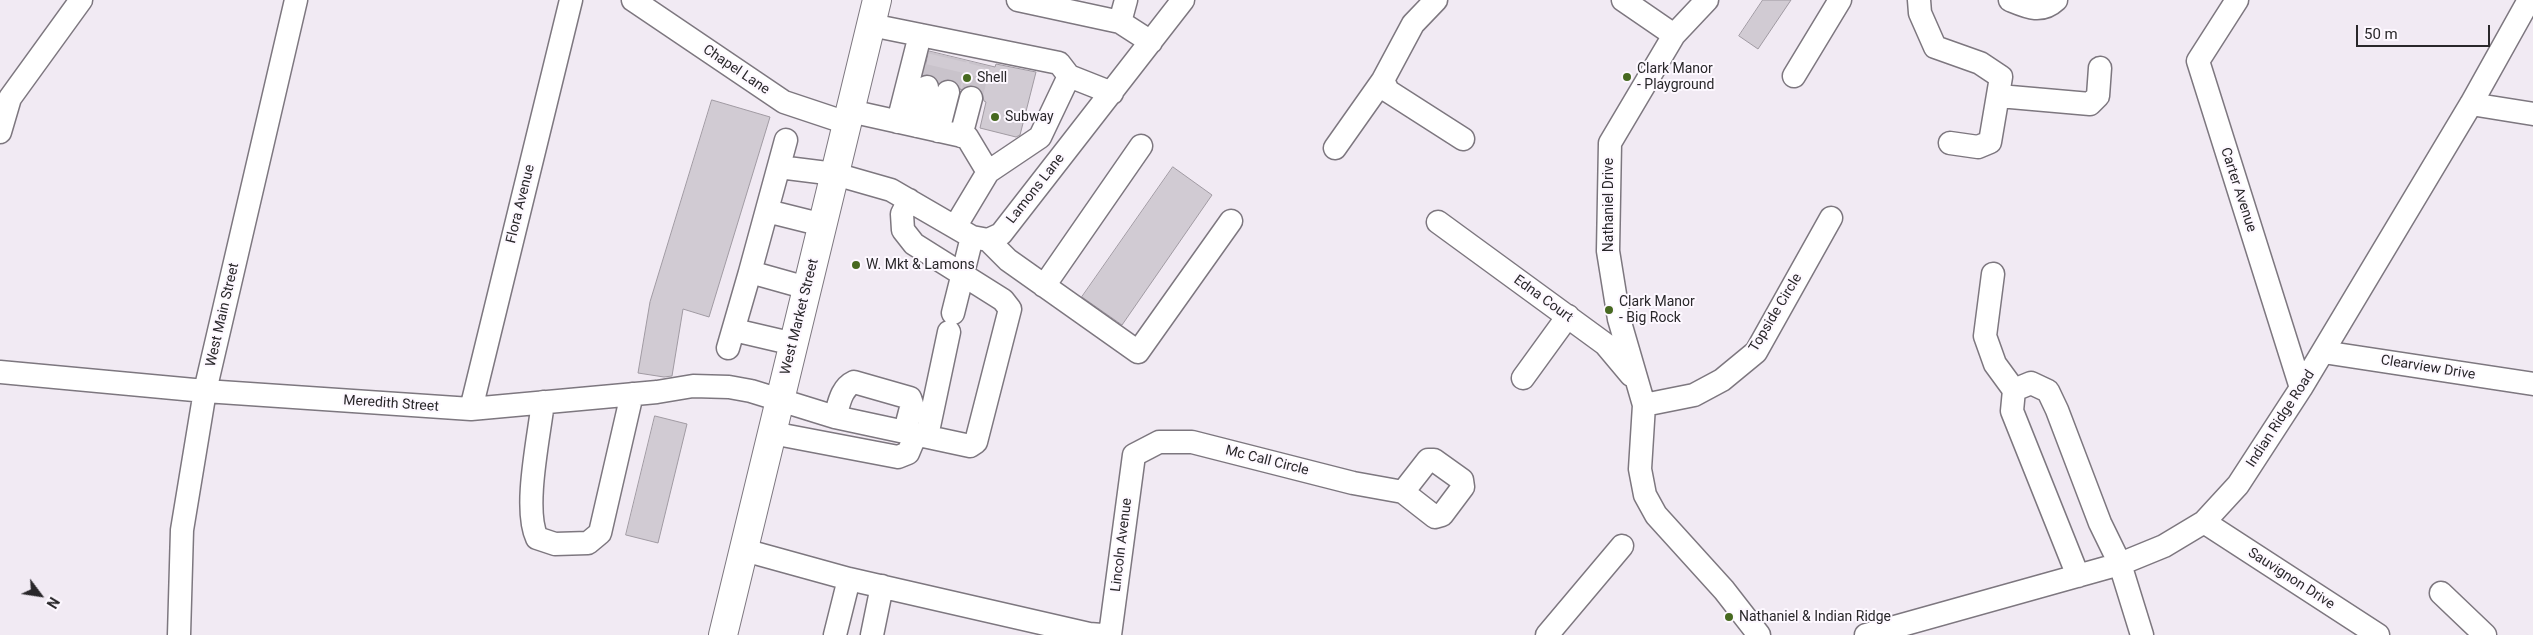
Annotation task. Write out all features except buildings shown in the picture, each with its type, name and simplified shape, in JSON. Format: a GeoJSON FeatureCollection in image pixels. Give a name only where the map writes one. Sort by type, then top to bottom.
{"type":"FeatureCollection","features":[{"type":"Feature","properties":{"kind":"main road","name":"West Market Street"},"geometry":{"type":"LineString","coordinates":[[723,635],[874,13]]}},
{"type":"Feature","properties":{"kind":"street"},"geometry":{"type":"LineString","coordinates":[[0,132],[10,98],[80,0]]}},
{"type":"Feature","properties":{"kind":"street","name":"West Main Street"},"geometry":{"type":"LineString","coordinates":[[179,635],[182,530],[205,392],[296,0]]}},
{"type":"Feature","properties":{"kind":"street","name":"Flora Avenue"},"geometry":{"type":"LineString","coordinates":[[470,409],[571,0]]}},
{"type":"Feature","properties":{"kind":"street","name":"Chapel Lane"},"geometry":{"type":"LineString","coordinates":[[633,0],[784,102],[849,117],[917,126],[961,136]]}},
{"type":"Feature","properties":{"kind":"street"},"geometry":{"type":"LineString","coordinates":[[1018,0],[1120,22],[1151,42]]}},
{"type":"Feature","properties":{"kind":"street"},"geometry":{"type":"LineString","coordinates":[[1120,22],[1126,0]]}},
{"type":"Feature","properties":{"kind":"street","name":"Lamons Lane"},"geometry":{"type":"LineString","coordinates":[[972,235],[1002,234],[1183,0]]}},
{"type":"Feature","properties":{"kind":"street"},"geometry":{"type":"LineString","coordinates":[[1335,148],[1383,80],[1413,24],[1436,0]]}},
{"type":"Feature","properties":{"kind":"street"},"geometry":{"type":"LineString","coordinates":[[1623,0],[1674,35]]}},
{"type":"Feature","properties":{"kind":"street","name":"Nathaniel Drive"},"geometry":{"type":"LineString","coordinates":[[1707,0],[1674,35],[1610,143],[1608,251],[1621,327],[1641,395],[1640,469],[1645,494],[1656,515],[1724,590],[1759,635]]}},
{"type":"Feature","properties":{"kind":"street"},"geometry":{"type":"LineString","coordinates":[[1794,76],[1840,0]]}},
{"type":"Feature","properties":{"kind":"street"},"geometry":{"type":"LineString","coordinates":[[1919,0],[1920,13],[1935,47],[1980,63],[2001,77],[1990,142],[1978,147],[1950,143]]}},
{"type":"Feature","properties":{"kind":"street"},"geometry":{"type":"LineString","coordinates":[[2010,0],[2032,9],[2049,6],[2056,0]]}},
{"type":"Feature","properties":{"kind":"street","name":"Carter Avenue"},"geometry":{"type":"LineString","coordinates":[[2237,0],[2198,61],[2301,388]]}},
{"type":"Feature","properties":{"kind":"street","name":"Indian Ridge Road"},"geometry":{"type":"LineString","coordinates":[[1866,635],[2120,564],[2164,546],[2204,522],[2238,485],[2301,388],[2471,104],[2529,0]]}},
{"type":"Feature","properties":{"kind":"street"},"geometry":{"type":"LineString","coordinates":[[874,13],[942,46],[983,56],[1059,63],[1069,76],[1112,93]]}},
{"type":"Feature","properties":{"kind":"street"},"geometry":{"type":"LineString","coordinates":[[917,126],[942,46]]}},
{"type":"Feature","properties":{"kind":"street"},"geometry":{"type":"LineString","coordinates":[[1999,96],[2090,104],[2098,96],[2100,68]]}},
{"type":"Feature","properties":{"kind":"street"},"geometry":{"type":"LineString","coordinates":[[772,433],[898,458],[908,453],[916,434],[951,322],[988,172],[1040,137],[1069,76]]}},
{"type":"Feature","properties":{"kind":"street"},"geometry":{"type":"LineString","coordinates":[[1383,80],[1388,91],[1463,139]]}},
{"type":"Feature","properties":{"kind":"street"},"geometry":{"type":"LineString","coordinates":[[917,126],[938,90]]}},
{"type":"Feature","properties":{"kind":"street"},"geometry":{"type":"LineString","coordinates":[[971,98],[961,136],[967,137],[988,172]]}},
{"type":"Feature","properties":{"kind":"street"},"geometry":{"type":"LineString","coordinates":[[2471,104],[2533,114]]}},
{"type":"Feature","properties":{"kind":"street"},"geometry":{"type":"LineString","coordinates":[[786,140],[731,339],[794,344]]}},
{"type":"Feature","properties":{"kind":"street"},"geometry":{"type":"LineString","coordinates":[[1044,286],[1142,146]]}},
{"type":"Feature","properties":{"kind":"street"},"geometry":{"type":"LineString","coordinates":[[779,167],[835,174],[891,190],[972,235],[1138,352],[1231,220]]}},
{"type":"Feature","properties":{"kind":"street","name":"Meredith Street"},"geometry":{"type":"LineString","coordinates":[[0,372],[205,392],[470,409],[632,394],[693,386],[729,386],[835,416],[970,446],[976,442],[1010,309],[1003,300],[914,244],[902,230],[902,214],[909,200]]}},
{"type":"Feature","properties":{"kind":"street"},"geometry":{"type":"LineString","coordinates":[[767,211],[823,225]]}},
{"type":"Feature","properties":{"kind":"street","name":"Topside Circle"},"geometry":{"type":"LineString","coordinates":[[1641,395],[1694,395],[1722,380],[1756,352],[1831,218]]}},
{"type":"Feature","properties":{"kind":"street","name":"Edna Court"},"geometry":{"type":"LineString","coordinates":[[1438,222],[1605,344],[1641,395]]}},
{"type":"Feature","properties":{"kind":"street"},"geometry":{"type":"LineString","coordinates":[[750,272],[807,288]]}},
{"type":"Feature","properties":{"kind":"street"},"geometry":{"type":"LineString","coordinates":[[1993,274],[1986,336],[1995,364],[2014,390],[2012,411],[2078,576]]}},
{"type":"Feature","properties":{"kind":"street"},"geometry":{"type":"LineString","coordinates":[[1524,378],[1568,316]]}},
{"type":"Feature","properties":{"kind":"street","name":"Clearview Drive"},"geometry":{"type":"LineString","coordinates":[[2323,352],[2533,384]]}},
{"type":"Feature","properties":{"kind":"street"},"geometry":{"type":"LineString","coordinates":[[835,416],[843,392],[848,385],[854,382],[910,398],[916,434]]}},
{"type":"Feature","properties":{"kind":"street"},"geometry":{"type":"LineString","coordinates":[[2014,390],[2032,382],[2048,391],[2100,523],[2120,564],[2142,635]]}},
{"type":"Feature","properties":{"kind":"street"},"geometry":{"type":"LineString","coordinates":[[542,402],[532,503],[532,526],[537,538],[555,544],[588,543],[600,533],[632,394]]}},
{"type":"Feature","properties":{"kind":"street","name":"Mc Call Circle"},"geometry":{"type":"LineString","coordinates":[[1134,455],[1159,442],[1192,442],[1353,483],[1403,492]]}},
{"type":"Feature","properties":{"kind":"street","name":"Lincoln Avenue"},"geometry":{"type":"LineString","coordinates":[[1110,635],[1134,455]]}},
{"type":"Feature","properties":{"kind":"street","name":"Sauvignon Drive"},"geometry":{"type":"LineString","coordinates":[[2204,522],[2378,635]]}},
{"type":"Feature","properties":{"kind":"street"},"geometry":{"type":"LineString","coordinates":[[1547,635],[1622,546]]}},
{"type":"Feature","properties":{"kind":"street"},"geometry":{"type":"LineString","coordinates":[[744,550],[1044,630],[1102,635]]}},
{"type":"Feature","properties":{"kind":"street"},"geometry":{"type":"LineString","coordinates":[[835,635],[849,579]]}},
{"type":"Feature","properties":{"kind":"street"},"geometry":{"type":"LineString","coordinates":[[876,634],[882,586]]}},
{"type":"Feature","properties":{"kind":"street"},"geometry":{"type":"LineString","coordinates":[[2442,593],[2485,635]]}},
{"type":"Feature","properties":{"kind":"tunnel"},"geometry":{"type":"LineString","coordinates":[[927,87],[935,53]]}},
{"type":"Feature","properties":{"kind":"tunnel"},"geometry":{"type":"LineString","coordinates":[[948,92],[956,58]]}},
{"type":"Feature","properties":{"kind":"tunnel"},"geometry":{"type":"LineString","coordinates":[[971,98],[980,64]]}},
{"type":"Feature","properties":{"kind":"place","name":"Clark Manor - Playground"},"geometry":{"type":"Point","coordinates":[1627,77]}},
{"type":"Feature","properties":{"kind":"place","name":"Shell"},"geometry":{"type":"Point","coordinates":[967,78]}},
{"type":"Feature","properties":{"kind":"place","name":"Subway"},"geometry":{"type":"Point","coordinates":[995,117]}},
{"type":"Feature","properties":{"kind":"place","name":"W. Mkt & Lamons"},"geometry":{"type":"Point","coordinates":[856,265]}},
{"type":"Feature","properties":{"kind":"place","name":"Clark Manor - Big Rock"},"geometry":{"type":"Point","coordinates":[1609,310]}},
{"type":"Feature","properties":{"kind":"place","name":"Nathaniel & Indian Ridge"},"geometry":{"type":"Point","coordinates":[1729,617]}}]}
